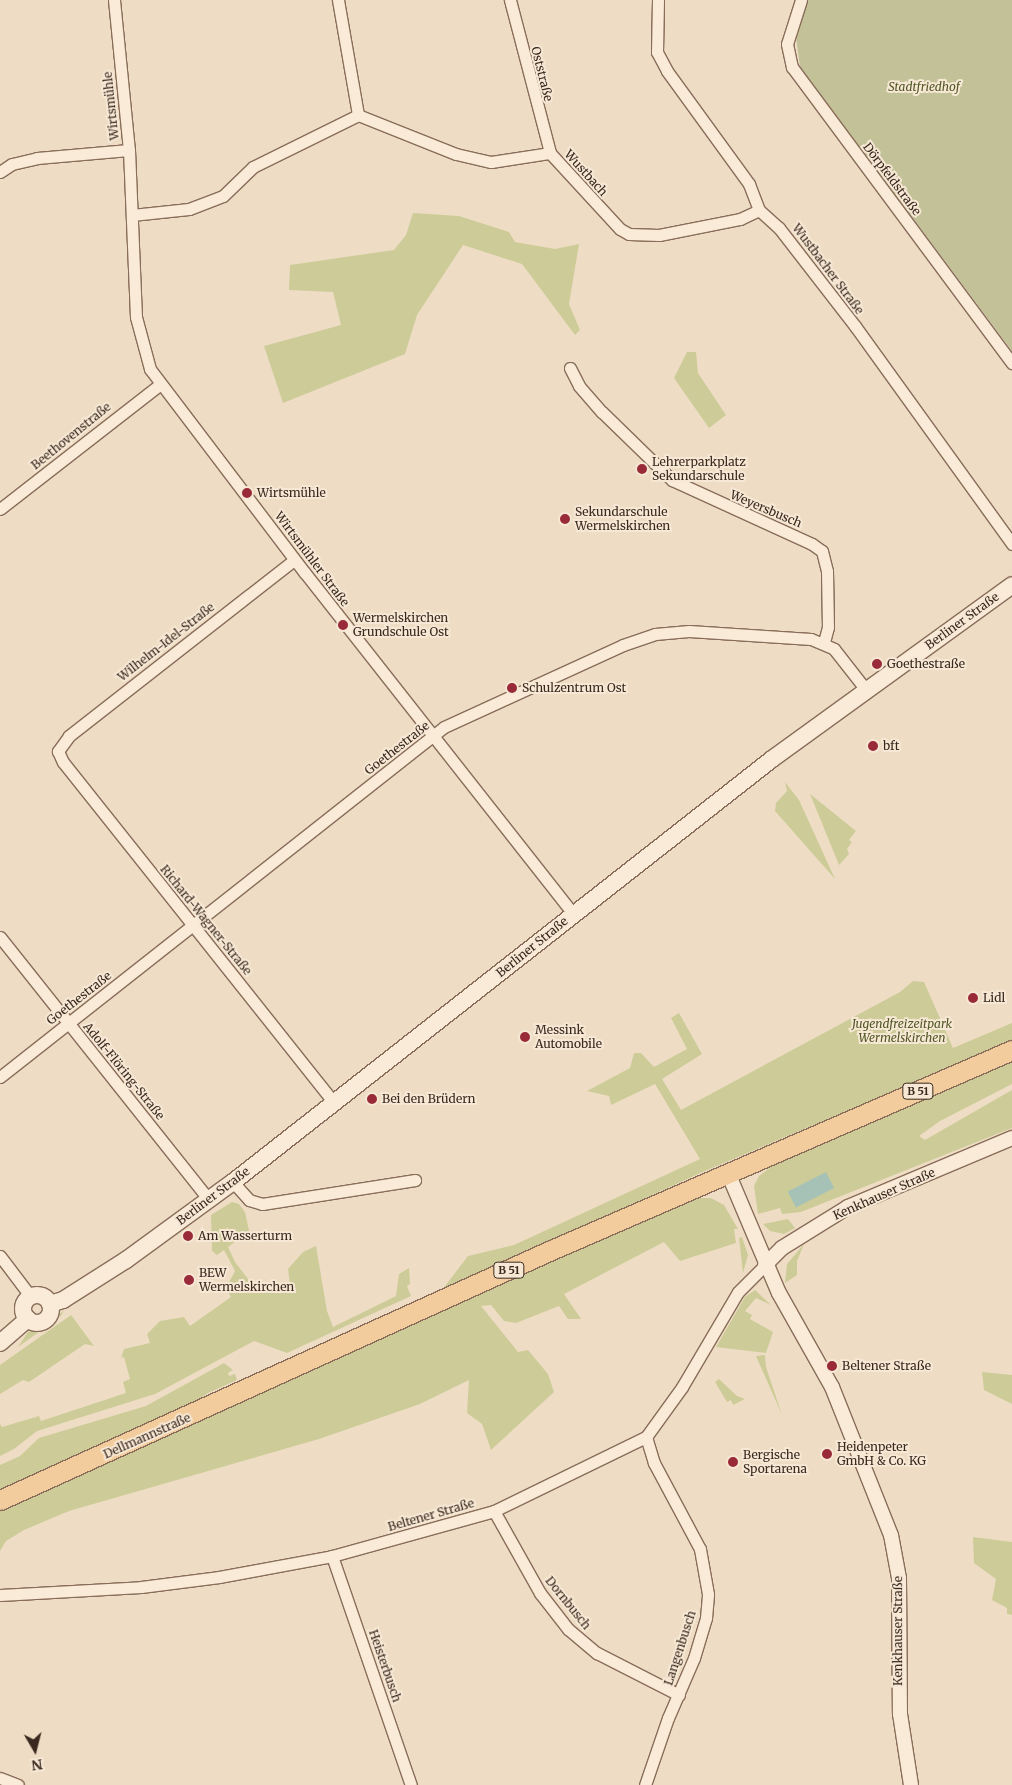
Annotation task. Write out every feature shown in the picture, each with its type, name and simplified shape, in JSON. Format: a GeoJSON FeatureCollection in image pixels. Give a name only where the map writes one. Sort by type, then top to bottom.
{"type":"FeatureCollection","features":[{"type":"Feature","properties":{"kind":"main road","name":"Berliner Straße"},"geometry":{"type":"LineString","coordinates":[[50,1304],[63,1300],[117,1266],[209,1200],[335,1104],[573,913],[866,690],[1012,585]]}},
{"type":"Feature","properties":{"kind":"main road","name":"B 51"},"geometry":{"type":"LineString","coordinates":[[728,1173],[1012,1050]]}},
{"type":"Feature","properties":{"kind":"main road","name":"Dellmannstraße"},"geometry":{"type":"LineString","coordinates":[[0,1500],[728,1173]]}},
{"type":"Feature","properties":{"kind":"main road"},"geometry":{"type":"LineString","coordinates":[[42,1296],[50,1304],[46,1319],[37,1322],[28,1319],[24,1307],[30,1297],[42,1296]]}},
{"type":"Feature","properties":{"kind":"main road"},"geometry":{"type":"LineString","coordinates":[[0,1343],[28,1319]]}},
{"type":"Feature","properties":{"kind":"street","name":"Wirtsmühle"},"geometry":{"type":"LineString","coordinates":[[114,0],[129,150],[137,326],[146,360],[159,385]]}},
{"type":"Feature","properties":{"kind":"street"},"geometry":{"type":"LineString","coordinates":[[132,215],[189,209],[223,196],[253,167],[358,115],[338,0]]}},
{"type":"Feature","properties":{"kind":"street","name":"Oststraße"},"geometry":{"type":"LineString","coordinates":[[510,0],[550,153]]}},
{"type":"Feature","properties":{"kind":"street","name":"Wustbacher Straße"},"geometry":{"type":"LineString","coordinates":[[658,0],[658,52],[667,72],[749,184],[759,210],[779,228],[849,318],[1012,544]]}},
{"type":"Feature","properties":{"kind":"street","name":"Dörpfeldstraße"},"geometry":{"type":"LineString","coordinates":[[800,0],[787,44],[792,67],[1012,363]]}},
{"type":"Feature","properties":{"kind":"street","name":"Wustbach"},"geometry":{"type":"LineString","coordinates":[[358,115],[456,154],[491,162],[550,153],[607,218],[629,234],[659,235],[698,228],[740,219],[759,210]]}},
{"type":"Feature","properties":{"kind":"street"},"geometry":{"type":"LineString","coordinates":[[1,169],[37,158],[129,150]]}},
{"type":"Feature","properties":{"kind":"street","name":"Weyersbusch"},"geometry":{"type":"LineString","coordinates":[[570,368],[580,386],[602,412],[672,480],[822,551],[827,570],[828,627],[824,642]]}},
{"type":"Feature","properties":{"kind":"street","name":"Beethovenstraße"},"geometry":{"type":"LineString","coordinates":[[0,509],[159,385]]}},
{"type":"Feature","properties":{"kind":"street","name":"Wirtsmühler Straße"},"geometry":{"type":"LineString","coordinates":[[159,385],[294,560],[573,913]]}},
{"type":"Feature","properties":{"kind":"street","name":"Wilhelm-Idel-Straße"},"geometry":{"type":"LineString","coordinates":[[58,751],[69,736],[294,560]]}},
{"type":"Feature","properties":{"kind":"street","name":"Goethestraße"},"geometry":{"type":"LineString","coordinates":[[0,1077],[434,738],[444,727],[623,645],[655,634],[689,631],[771,634],[824,642]]}},
{"type":"Feature","properties":{"kind":"street"},"geometry":{"type":"LineString","coordinates":[[824,642],[866,690]]}},
{"type":"Feature","properties":{"kind":"street","name":"Richard-Wagner-Straße"},"geometry":{"type":"LineString","coordinates":[[58,751],[63,762],[335,1104]]}},
{"type":"Feature","properties":{"kind":"street","name":"Adolf-Flöring-Straße"},"geometry":{"type":"LineString","coordinates":[[0,937],[209,1200]]}},
{"type":"Feature","properties":{"kind":"street","name":"Kenkhauser Straße"},"geometry":{"type":"LineString","coordinates":[[765,1265],[782,1248],[848,1207],[1012,1138]]}},
{"type":"Feature","properties":{"kind":"street","name":"Kenkhauser Straße"},"geometry":{"type":"LineString","coordinates":[[728,1173],[765,1265],[794,1323],[832,1387],[893,1543],[900,1595],[900,1714],[911,1785]]}},
{"type":"Feature","properties":{"kind":"street"},"geometry":{"type":"LineString","coordinates":[[233,1182],[249,1200],[262,1204],[415,1180]]}},
{"type":"Feature","properties":{"kind":"street"},"geometry":{"type":"LineString","coordinates":[[0,1256],[30,1297]]}},
{"type":"Feature","properties":{"kind":"street","name":"Beltener Straße"},"geometry":{"type":"LineString","coordinates":[[0,1595],[179,1583],[332,1556],[494,1511],[646,1437],[682,1387],[738,1292],[765,1265]]}},
{"type":"Feature","properties":{"kind":"street","name":"Langenbusch"},"geometry":{"type":"LineString","coordinates":[[645,1785],[668,1718],[679,1695],[703,1630],[708,1605],[707,1576],[696,1538],[654,1463],[646,1437]]}},
{"type":"Feature","properties":{"kind":"street","name":"Dornbusch"},"geometry":{"type":"LineString","coordinates":[[494,1511],[540,1593],[568,1629],[597,1653],[679,1695]]}},
{"type":"Feature","properties":{"kind":"street","name":"Heisterbusch"},"geometry":{"type":"LineString","coordinates":[[332,1556],[411,1785]]}},
{"type":"Feature","properties":{"kind":"street"},"geometry":{"type":"LineString","coordinates":[[0,1778],[18,1785]]}},
{"type":"Feature","properties":{"kind":"green space","name":"Stadtfriedhof"},"geometry":{"type":"Polygon","coordinates":[[[808,0],[1012,0],[1012,351],[800,67],[796,37],[808,0]]]}},
{"type":"Feature","properties":{"kind":"green space"},"geometry":{"type":"Polygon","coordinates":[[[413,213],[459,216],[509,232],[515,242],[555,249],[579,244],[569,304],[580,330],[575,335],[522,264],[463,245],[417,315],[405,354],[283,403],[264,346],[341,325],[333,292],[289,290],[290,265],[394,250],[406,235],[413,213]]]}},
{"type":"Feature","properties":{"kind":"green space"},"geometry":{"type":"Polygon","coordinates":[[[687,352],[696,352],[698,373],[726,415],[709,428],[674,378],[687,352]]]}},
{"type":"Feature","properties":{"kind":"green space"},"geometry":{"type":"Polygon","coordinates":[[[785,782],[799,800],[835,879],[775,811],[776,803],[787,791],[785,782]]]}},
{"type":"Feature","properties":{"kind":"green space"},"geometry":{"type":"Polygon","coordinates":[[[810,794],[856,831],[849,840],[852,842],[847,849],[849,854],[839,865],[810,794]]]}},
{"type":"Feature","properties":{"kind":"green space","name":"Jugendfreizeitpark Wermelskirchen"},"geometry":{"type":"Polygon","coordinates":[[[913,981],[924,982],[953,1048],[1012,1023],[1012,1041],[705,1171],[442,1290],[468,1256],[514,1245],[700,1159],[655,1084],[611,1105],[609,1096],[587,1091],[630,1068],[634,1053],[641,1053],[654,1067],[687,1049],[671,1018],[679,1013],[702,1054],[662,1079],[681,1110],[900,992],[913,981]]]}},
{"type":"Feature","properties":{"kind":"green space"},"geometry":{"type":"Polygon","coordinates":[[[1012,1058],[1012,1084],[940,1121],[919,1136],[925,1140],[1012,1090],[1012,1128],[801,1212],[782,1214],[780,1208],[758,1214],[754,1186],[759,1176],[772,1166],[1012,1058]]]}},
{"type":"Feature","properties":{"kind":"green space"},"geometry":{"type":"Polygon","coordinates":[[[699,1198],[711,1198],[724,1205],[738,1229],[734,1229],[736,1243],[680,1261],[664,1242],[564,1294],[581,1319],[568,1319],[559,1306],[516,1323],[504,1321],[491,1305],[481,1306],[518,1352],[528,1350],[548,1374],[554,1392],[491,1450],[482,1424],[467,1413],[469,1380],[420,1404],[319,1439],[69,1511],[24,1530],[6,1541],[0,1551],[0,1509],[232,1407],[651,1215],[699,1198]]]}},
{"type":"Feature","properties":{"kind":"green space"},"geometry":{"type":"Polygon","coordinates":[[[232,1202],[239,1204],[245,1212],[250,1235],[247,1240],[240,1238],[228,1247],[235,1262],[255,1288],[268,1292],[287,1288],[290,1284],[288,1269],[303,1252],[316,1246],[327,1311],[333,1327],[396,1296],[399,1274],[409,1268],[410,1284],[407,1286],[411,1296],[287,1353],[254,1341],[155,1394],[37,1431],[14,1449],[0,1456],[0,1424],[2,1427],[39,1416],[41,1421],[126,1393],[123,1382],[130,1379],[124,1357],[121,1358],[124,1349],[150,1343],[147,1334],[160,1321],[184,1317],[190,1326],[231,1297],[226,1288],[235,1271],[224,1250],[217,1255],[212,1251],[211,1215],[232,1202]]]}},
{"type":"Feature","properties":{"kind":"green space"},"geometry":{"type":"Polygon","coordinates":[[[788,1219],[795,1228],[784,1234],[770,1231],[763,1224],[788,1219]]]}},
{"type":"Feature","properties":{"kind":"green space"},"geometry":{"type":"Polygon","coordinates":[[[742,1237],[748,1255],[743,1273],[739,1238],[742,1237]]]}},
{"type":"Feature","properties":{"kind":"green space"},"geometry":{"type":"Polygon","coordinates":[[[804,1244],[797,1261],[797,1275],[785,1283],[787,1264],[804,1244]]]}},
{"type":"Feature","properties":{"kind":"green space"},"geometry":{"type":"Polygon","coordinates":[[[755,1290],[771,1305],[756,1298],[745,1311],[752,1315],[750,1319],[773,1332],[766,1353],[716,1347],[745,1297],[755,1290]]]}},
{"type":"Feature","properties":{"kind":"green space"},"geometry":{"type":"Polygon","coordinates":[[[64,1310],[61,1316],[18,1347],[28,1332],[47,1326],[64,1310]]]}},
{"type":"Feature","properties":{"kind":"green space"},"geometry":{"type":"Polygon","coordinates":[[[71,1315],[94,1346],[85,1344],[29,1382],[23,1380],[0,1394],[0,1365],[71,1315]]]}},
{"type":"Feature","properties":{"kind":"green space"},"geometry":{"type":"Polygon","coordinates":[[[765,1355],[766,1367],[782,1415],[756,1356],[765,1355]]]}},
{"type":"Feature","properties":{"kind":"green space"},"geometry":{"type":"Polygon","coordinates":[[[224,1363],[233,1370],[228,1373],[229,1376],[235,1374],[237,1380],[208,1393],[183,1410],[0,1491],[0,1465],[20,1456],[39,1438],[146,1406],[224,1363]]]}},
{"type":"Feature","properties":{"kind":"green space"},"geometry":{"type":"Polygon","coordinates":[[[982,1372],[1012,1375],[1012,1404],[984,1390],[982,1372]]]}},
{"type":"Feature","properties":{"kind":"green space"},"geometry":{"type":"Polygon","coordinates":[[[719,1379],[737,1396],[745,1399],[733,1405],[731,1400],[727,1402],[715,1382],[719,1379]]]}},
{"type":"Feature","properties":{"kind":"green space"},"geometry":{"type":"Polygon","coordinates":[[[973,1537],[1012,1542],[1012,1615],[1007,1614],[1007,1608],[992,1600],[996,1579],[974,1563],[973,1537]]]}},
{"type":"Feature","properties":{"kind":"shaded area"},"geometry":{"type":"Polygon","coordinates":[[[826,1172],[834,1188],[796,1208],[788,1192],[826,1172]]]}},
{"type":"Feature","properties":{"kind":"place","name":"Lehrerparkplatz Sekundarschule"},"geometry":{"type":"Point","coordinates":[642,469]}},
{"type":"Feature","properties":{"kind":"place","name":"Wirtsmühle"},"geometry":{"type":"Point","coordinates":[247,493]}},
{"type":"Feature","properties":{"kind":"place","name":"Sekundarschule Wermelskirchen"},"geometry":{"type":"Point","coordinates":[565,519]}},
{"type":"Feature","properties":{"kind":"place","name":"Wermelskirchen Grundschule Ost"},"geometry":{"type":"Point","coordinates":[343,625]}},
{"type":"Feature","properties":{"kind":"place","name":"Goethestraße"},"geometry":{"type":"Point","coordinates":[877,664]}},
{"type":"Feature","properties":{"kind":"place","name":"Schulzentrum Ost"},"geometry":{"type":"Point","coordinates":[512,688]}},
{"type":"Feature","properties":{"kind":"place","name":"bft"},"geometry":{"type":"Point","coordinates":[873,746]}},
{"type":"Feature","properties":{"kind":"place","name":"Lidl"},"geometry":{"type":"Point","coordinates":[973,998]}},
{"type":"Feature","properties":{"kind":"place","name":"Messink Automobile"},"geometry":{"type":"Point","coordinates":[525,1037]}},
{"type":"Feature","properties":{"kind":"place","name":"Bei den Brüdern"},"geometry":{"type":"Point","coordinates":[372,1099]}},
{"type":"Feature","properties":{"kind":"place","name":"Am Wasserturm"},"geometry":{"type":"Point","coordinates":[188,1236]}},
{"type":"Feature","properties":{"kind":"place","name":"BEW Wermelskirchen"},"geometry":{"type":"Point","coordinates":[189,1280]}},
{"type":"Feature","properties":{"kind":"place","name":"Beltener Straße"},"geometry":{"type":"Point","coordinates":[832,1366]}},
{"type":"Feature","properties":{"kind":"place","name":"Heidenpeter GmbH & Co. KG"},"geometry":{"type":"Point","coordinates":[827,1454]}},
{"type":"Feature","properties":{"kind":"place","name":"Bergische Sportarena"},"geometry":{"type":"Point","coordinates":[733,1462]}}]}
